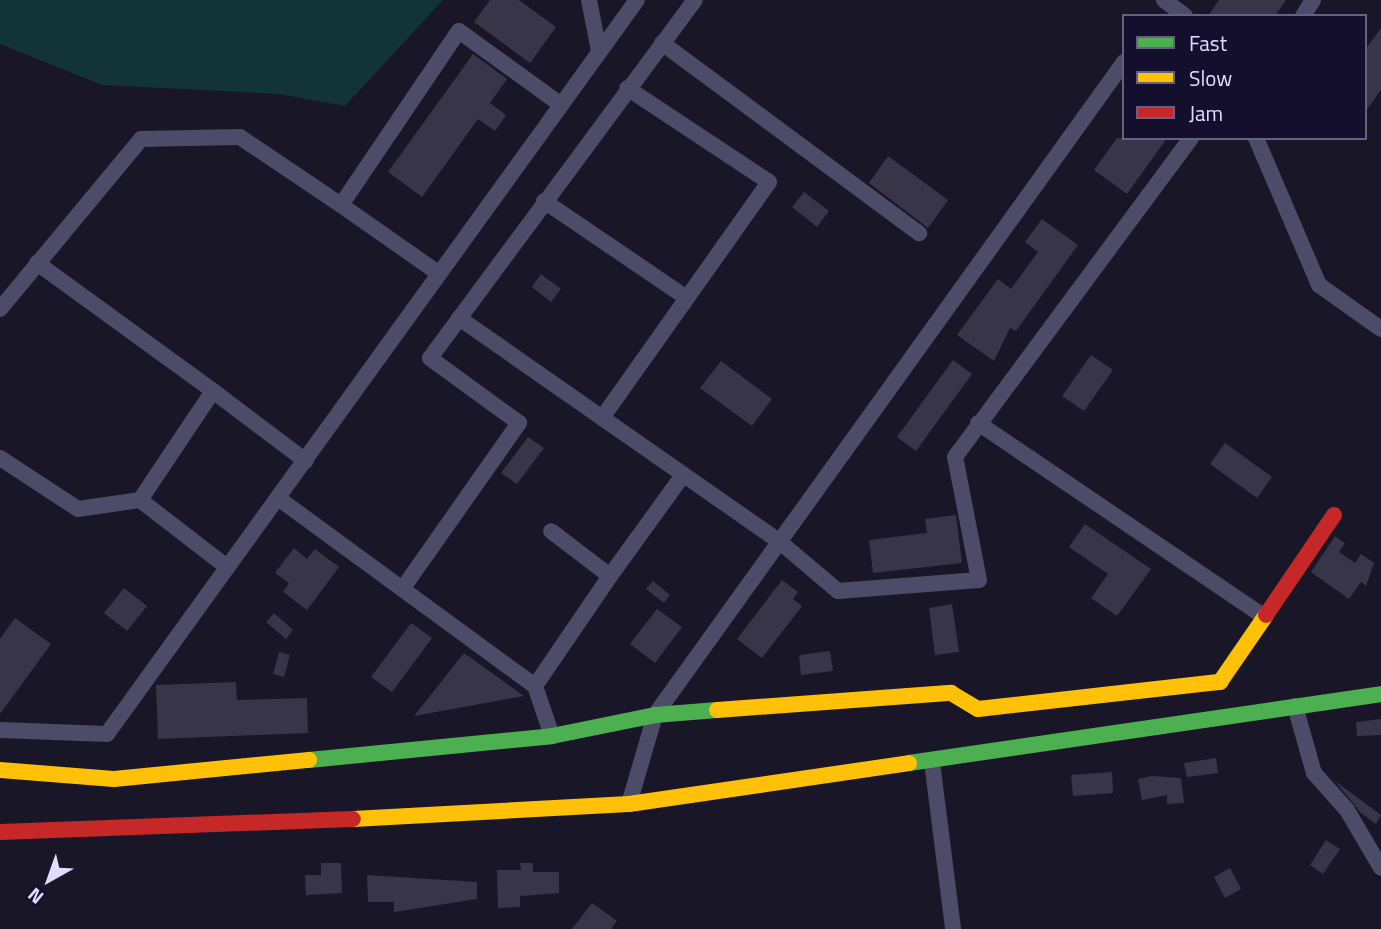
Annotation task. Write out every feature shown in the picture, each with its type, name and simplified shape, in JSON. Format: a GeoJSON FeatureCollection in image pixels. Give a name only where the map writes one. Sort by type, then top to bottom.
{"type":"FeatureCollection","features":[{"type":"Feature","properties":{"kind":"street"},"geometry":{"type":"LineString","coordinates":[[589,0],[599,51]]}},
{"type":"Feature","properties":{"kind":"street"},"geometry":{"type":"LineString","coordinates":[[0,730],[107,734],[637,0]]}},
{"type":"Feature","properties":{"kind":"street"},"geometry":{"type":"LineString","coordinates":[[403,588],[520,423],[430,358],[627,88],[695,0]]}},
{"type":"Feature","properties":{"kind":"street"},"geometry":{"type":"LineString","coordinates":[[1166,1],[1182,14]]}},
{"type":"Feature","properties":{"kind":"street"},"geometry":{"type":"LineString","coordinates":[[341,205],[459,31],[560,104]]}},
{"type":"Feature","properties":{"kind":"street"},"geometry":{"type":"LineString","coordinates":[[662,43],[919,233]]}},
{"type":"Feature","properties":{"kind":"street"},"geometry":{"type":"LineString","coordinates":[[629,804],[655,715],[1122,65]]}},
{"type":"Feature","properties":{"kind":"street"},"geometry":{"type":"LineString","coordinates":[[602,418],[684,296],[769,181],[627,88]]}},
{"type":"Feature","properties":{"kind":"street"},"geometry":{"type":"LineString","coordinates":[[0,309],[141,139],[240,137],[438,273]]}},
{"type":"Feature","properties":{"kind":"street"},"geometry":{"type":"LineString","coordinates":[[459,318],[779,542],[838,591],[979,580],[955,457],[1190,140]]}},
{"type":"Feature","properties":{"kind":"street"},"geometry":{"type":"LineString","coordinates":[[1257,140],[1320,285],[1381,328]]}},
{"type":"Feature","properties":{"kind":"street"},"geometry":{"type":"LineString","coordinates":[[544,201],[684,296]]}},
{"type":"Feature","properties":{"kind":"street"},"geometry":{"type":"LineString","coordinates":[[37,263],[306,461]]}},
{"type":"Feature","properties":{"kind":"street"},"geometry":{"type":"LineString","coordinates":[[140,500],[213,391]]}},
{"type":"Feature","properties":{"kind":"street"},"geometry":{"type":"LineString","coordinates":[[978,424],[1264,617]]}},
{"type":"Feature","properties":{"kind":"street"},"geometry":{"type":"LineString","coordinates":[[0,458],[78,509],[140,500],[227,567]]}},
{"type":"Feature","properties":{"kind":"street"},"geometry":{"type":"LineString","coordinates":[[535,686],[682,475]]}},
{"type":"Feature","properties":{"kind":"street"},"geometry":{"type":"LineString","coordinates":[[278,498],[535,686],[552,736]]}},
{"type":"Feature","properties":{"kind":"street"},"geometry":{"type":"LineString","coordinates":[[0,770],[114,779],[552,736],[655,715],[951,693],[978,709],[1220,682],[1334,515]]}},
{"type":"Feature","properties":{"kind":"street"},"geometry":{"type":"LineString","coordinates":[[551,531],[610,576]]}},
{"type":"Feature","properties":{"kind":"street"},"geometry":{"type":"LineString","coordinates":[[0,832],[107,833],[629,804],[932,762],[1381,694]]}},
{"type":"Feature","properties":{"kind":"street"},"geometry":{"type":"LineString","coordinates":[[1295,706],[1314,773],[1347,810],[1381,868]]}},
{"type":"Feature","properties":{"kind":"street"},"geometry":{"type":"LineString","coordinates":[[932,762],[953,929]]}},
{"type":"Feature","properties":{"kind":"green space"},"geometry":{"type":"Polygon","coordinates":[[[0,0],[443,0],[345,106],[279,94],[102,85],[0,44],[0,0]]]}},
{"type":"Feature","properties":{"kind":"building"},"geometry":{"type":"Polygon","coordinates":[[[490,0],[519,0],[556,27],[530,63],[474,22],[490,0]]]}},
{"type":"Feature","properties":{"kind":"building"},"geometry":{"type":"Polygon","coordinates":[[[1219,0],[1286,0],[1276,14],[1209,14],[1219,0]]]}},
{"type":"Feature","properties":{"kind":"building"},"geometry":{"type":"Polygon","coordinates":[[[1381,28],[1381,90],[1367,109],[1367,47],[1381,28]]]}},
{"type":"Feature","properties":{"kind":"building"},"geometry":{"type":"Polygon","coordinates":[[[473,54],[507,79],[490,103],[506,115],[495,131],[478,119],[422,197],[388,172],[473,54]]]}},
{"type":"Feature","properties":{"kind":"building"},"geometry":{"type":"Polygon","coordinates":[[[1117,138],[1166,140],[1127,194],[1094,170],[1117,138]]]}},
{"type":"Feature","properties":{"kind":"building"},"geometry":{"type":"Polygon","coordinates":[[[888,156],[948,200],[928,228],[869,183],[888,156]]]}},
{"type":"Feature","properties":{"kind":"building"},"geometry":{"type":"Polygon","coordinates":[[[804,192],[829,211],[817,227],[792,207],[804,192]]]}},
{"type":"Feature","properties":{"kind":"building"},"geometry":{"type":"Polygon","coordinates":[[[1042,219],[1078,245],[1016,331],[1010,328],[994,361],[957,335],[998,279],[1011,289],[1038,252],[1025,242],[1042,219]]]}},
{"type":"Feature","properties":{"kind":"building"},"geometry":{"type":"Polygon","coordinates":[[[541,274],[561,289],[551,302],[532,287],[541,274]]]}},
{"type":"Feature","properties":{"kind":"building"},"geometry":{"type":"Polygon","coordinates":[[[1091,355],[1113,370],[1084,411],[1062,396],[1091,355]]]}},
{"type":"Feature","properties":{"kind":"building"},"geometry":{"type":"Polygon","coordinates":[[[953,360],[972,374],[916,451],[897,437],[953,360]]]}},
{"type":"Feature","properties":{"kind":"building"},"geometry":{"type":"Polygon","coordinates":[[[721,361],[772,399],[752,426],[700,388],[721,361]]]}},
{"type":"Feature","properties":{"kind":"building"},"geometry":{"type":"Polygon","coordinates":[[[528,437],[544,448],[517,484],[501,473],[528,437]]]}},
{"type":"Feature","properties":{"kind":"building"},"geometry":{"type":"Polygon","coordinates":[[[1225,443],[1272,477],[1257,498],[1210,464],[1225,443]]]}},
{"type":"Feature","properties":{"kind":"building"},"geometry":{"type":"Polygon","coordinates":[[[956,515],[962,563],[873,573],[869,540],[927,533],[925,519],[956,515]]]}},
{"type":"Feature","properties":{"kind":"building"},"geometry":{"type":"Polygon","coordinates":[[[1085,524],[1151,569],[1117,616],[1091,598],[1108,574],[1069,547],[1085,524]]]}},
{"type":"Feature","properties":{"kind":"building"},"geometry":{"type":"Polygon","coordinates":[[[1335,536],[1345,543],[1339,552],[1355,563],[1361,554],[1374,563],[1366,586],[1361,582],[1349,599],[1311,572],[1335,536]]]}},
{"type":"Feature","properties":{"kind":"building"},"geometry":{"type":"Polygon","coordinates":[[[294,548],[307,559],[315,549],[339,567],[307,610],[283,592],[289,583],[275,573],[294,548]]]}},
{"type":"Feature","properties":{"kind":"building"},"geometry":{"type":"Polygon","coordinates":[[[782,580],[798,592],[793,599],[802,606],[762,658],[737,639],[782,580]]]}},
{"type":"Feature","properties":{"kind":"building"},"geometry":{"type":"Polygon","coordinates":[[[653,581],[670,595],[664,603],[646,589],[653,581]]]}},
{"type":"Feature","properties":{"kind":"building"},"geometry":{"type":"Polygon","coordinates":[[[124,588],[147,606],[127,631],[104,613],[124,588]]]}},
{"type":"Feature","properties":{"kind":"building"},"geometry":{"type":"Polygon","coordinates":[[[952,604],[959,652],[935,655],[929,608],[952,604]]]}},
{"type":"Feature","properties":{"kind":"building"},"geometry":{"type":"Polygon","coordinates":[[[657,609],[682,627],[655,663],[630,644],[657,609]]]}},
{"type":"Feature","properties":{"kind":"building"},"geometry":{"type":"Polygon","coordinates":[[[274,613],[293,630],[286,639],[266,622],[274,613]]]}},
{"type":"Feature","properties":{"kind":"building"},"geometry":{"type":"Polygon","coordinates":[[[15,618],[51,644],[0,714],[0,639],[15,618]]]}},
{"type":"Feature","properties":{"kind":"building"},"geometry":{"type":"Polygon","coordinates":[[[411,623],[432,638],[392,692],[371,677],[411,623]]]}},
{"type":"Feature","properties":{"kind":"building"},"geometry":{"type":"Polygon","coordinates":[[[830,651],[833,671],[801,675],[799,655],[830,651]]]}},
{"type":"Feature","properties":{"kind":"building"},"geometry":{"type":"Polygon","coordinates":[[[279,652],[290,655],[284,677],[273,674],[279,652]]]}},
{"type":"Feature","properties":{"kind":"building"},"geometry":{"type":"Polygon","coordinates":[[[464,653],[524,696],[414,716],[464,653]]]}},
{"type":"Feature","properties":{"kind":"building"},"geometry":{"type":"Polygon","coordinates":[[[236,682],[237,700],[307,698],[308,733],[158,739],[156,685],[236,682]]]}},
{"type":"Feature","properties":{"kind":"building"},"geometry":{"type":"Polygon","coordinates":[[[1381,719],[1381,735],[1357,736],[1356,722],[1381,719]]]}},
{"type":"Feature","properties":{"kind":"building"},"geometry":{"type":"Polygon","coordinates":[[[1216,758],[1218,773],[1187,777],[1184,763],[1216,758]]]}},
{"type":"Feature","properties":{"kind":"building"},"geometry":{"type":"Polygon","coordinates":[[[1112,772],[1113,793],[1073,796],[1071,775],[1112,772]]]}},
{"type":"Feature","properties":{"kind":"building"},"geometry":{"type":"Polygon","coordinates":[[[1152,776],[1181,778],[1184,803],[1167,804],[1167,795],[1142,800],[1138,779],[1152,776]]]}},
{"type":"Feature","properties":{"kind":"building"},"geometry":{"type":"Polygon","coordinates":[[[1335,781],[1381,815],[1376,824],[1361,813],[1335,781]]]}},
{"type":"Feature","properties":{"kind":"building"},"geometry":{"type":"Polygon","coordinates":[[[1326,840],[1340,849],[1323,874],[1310,865],[1326,840]]]}},
{"type":"Feature","properties":{"kind":"building"},"geometry":{"type":"Polygon","coordinates":[[[321,863],[341,863],[342,893],[306,895],[305,875],[321,875],[321,863]]]}},
{"type":"Feature","properties":{"kind":"building"},"geometry":{"type":"Polygon","coordinates":[[[520,863],[533,863],[533,872],[559,872],[559,893],[520,896],[520,907],[498,908],[497,870],[521,870],[520,863]]]}},
{"type":"Feature","properties":{"kind":"building"},"geometry":{"type":"Polygon","coordinates":[[[1230,868],[1241,889],[1225,898],[1214,877],[1230,868]]]}},
{"type":"Feature","properties":{"kind":"building"},"geometry":{"type":"Polygon","coordinates":[[[367,875],[477,882],[477,899],[394,912],[394,902],[368,902],[367,875]]]}},
{"type":"Feature","properties":{"kind":"building"},"geometry":{"type":"Polygon","coordinates":[[[592,903],[617,921],[611,929],[572,929],[592,903]]]}},
{"type":"Feature","properties":{"kind":"traffic: fast"},"geometry":{"type":"LineString","coordinates":[[909,763],[1381,694]]}},
{"type":"Feature","properties":{"kind":"traffic: fast"},"geometry":{"type":"LineString","coordinates":[[309,760],[552,736],[655,715],[717,710]]}},
{"type":"Feature","properties":{"kind":"traffic: slow"},"geometry":{"type":"LineString","coordinates":[[717,710],[951,693],[978,709],[1220,682],[1266,615]]}},
{"type":"Feature","properties":{"kind":"traffic: slow"},"geometry":{"type":"LineString","coordinates":[[0,770],[114,779],[309,760]]}},
{"type":"Feature","properties":{"kind":"traffic: slow"},"geometry":{"type":"LineString","coordinates":[[353,819],[629,804],[909,763]]}},
{"type":"Feature","properties":{"kind":"traffic: jam"},"geometry":{"type":"LineString","coordinates":[[1266,615],[1334,515]]}},
{"type":"Feature","properties":{"kind":"traffic: jam"},"geometry":{"type":"LineString","coordinates":[[0,832],[353,819]]}}]}
